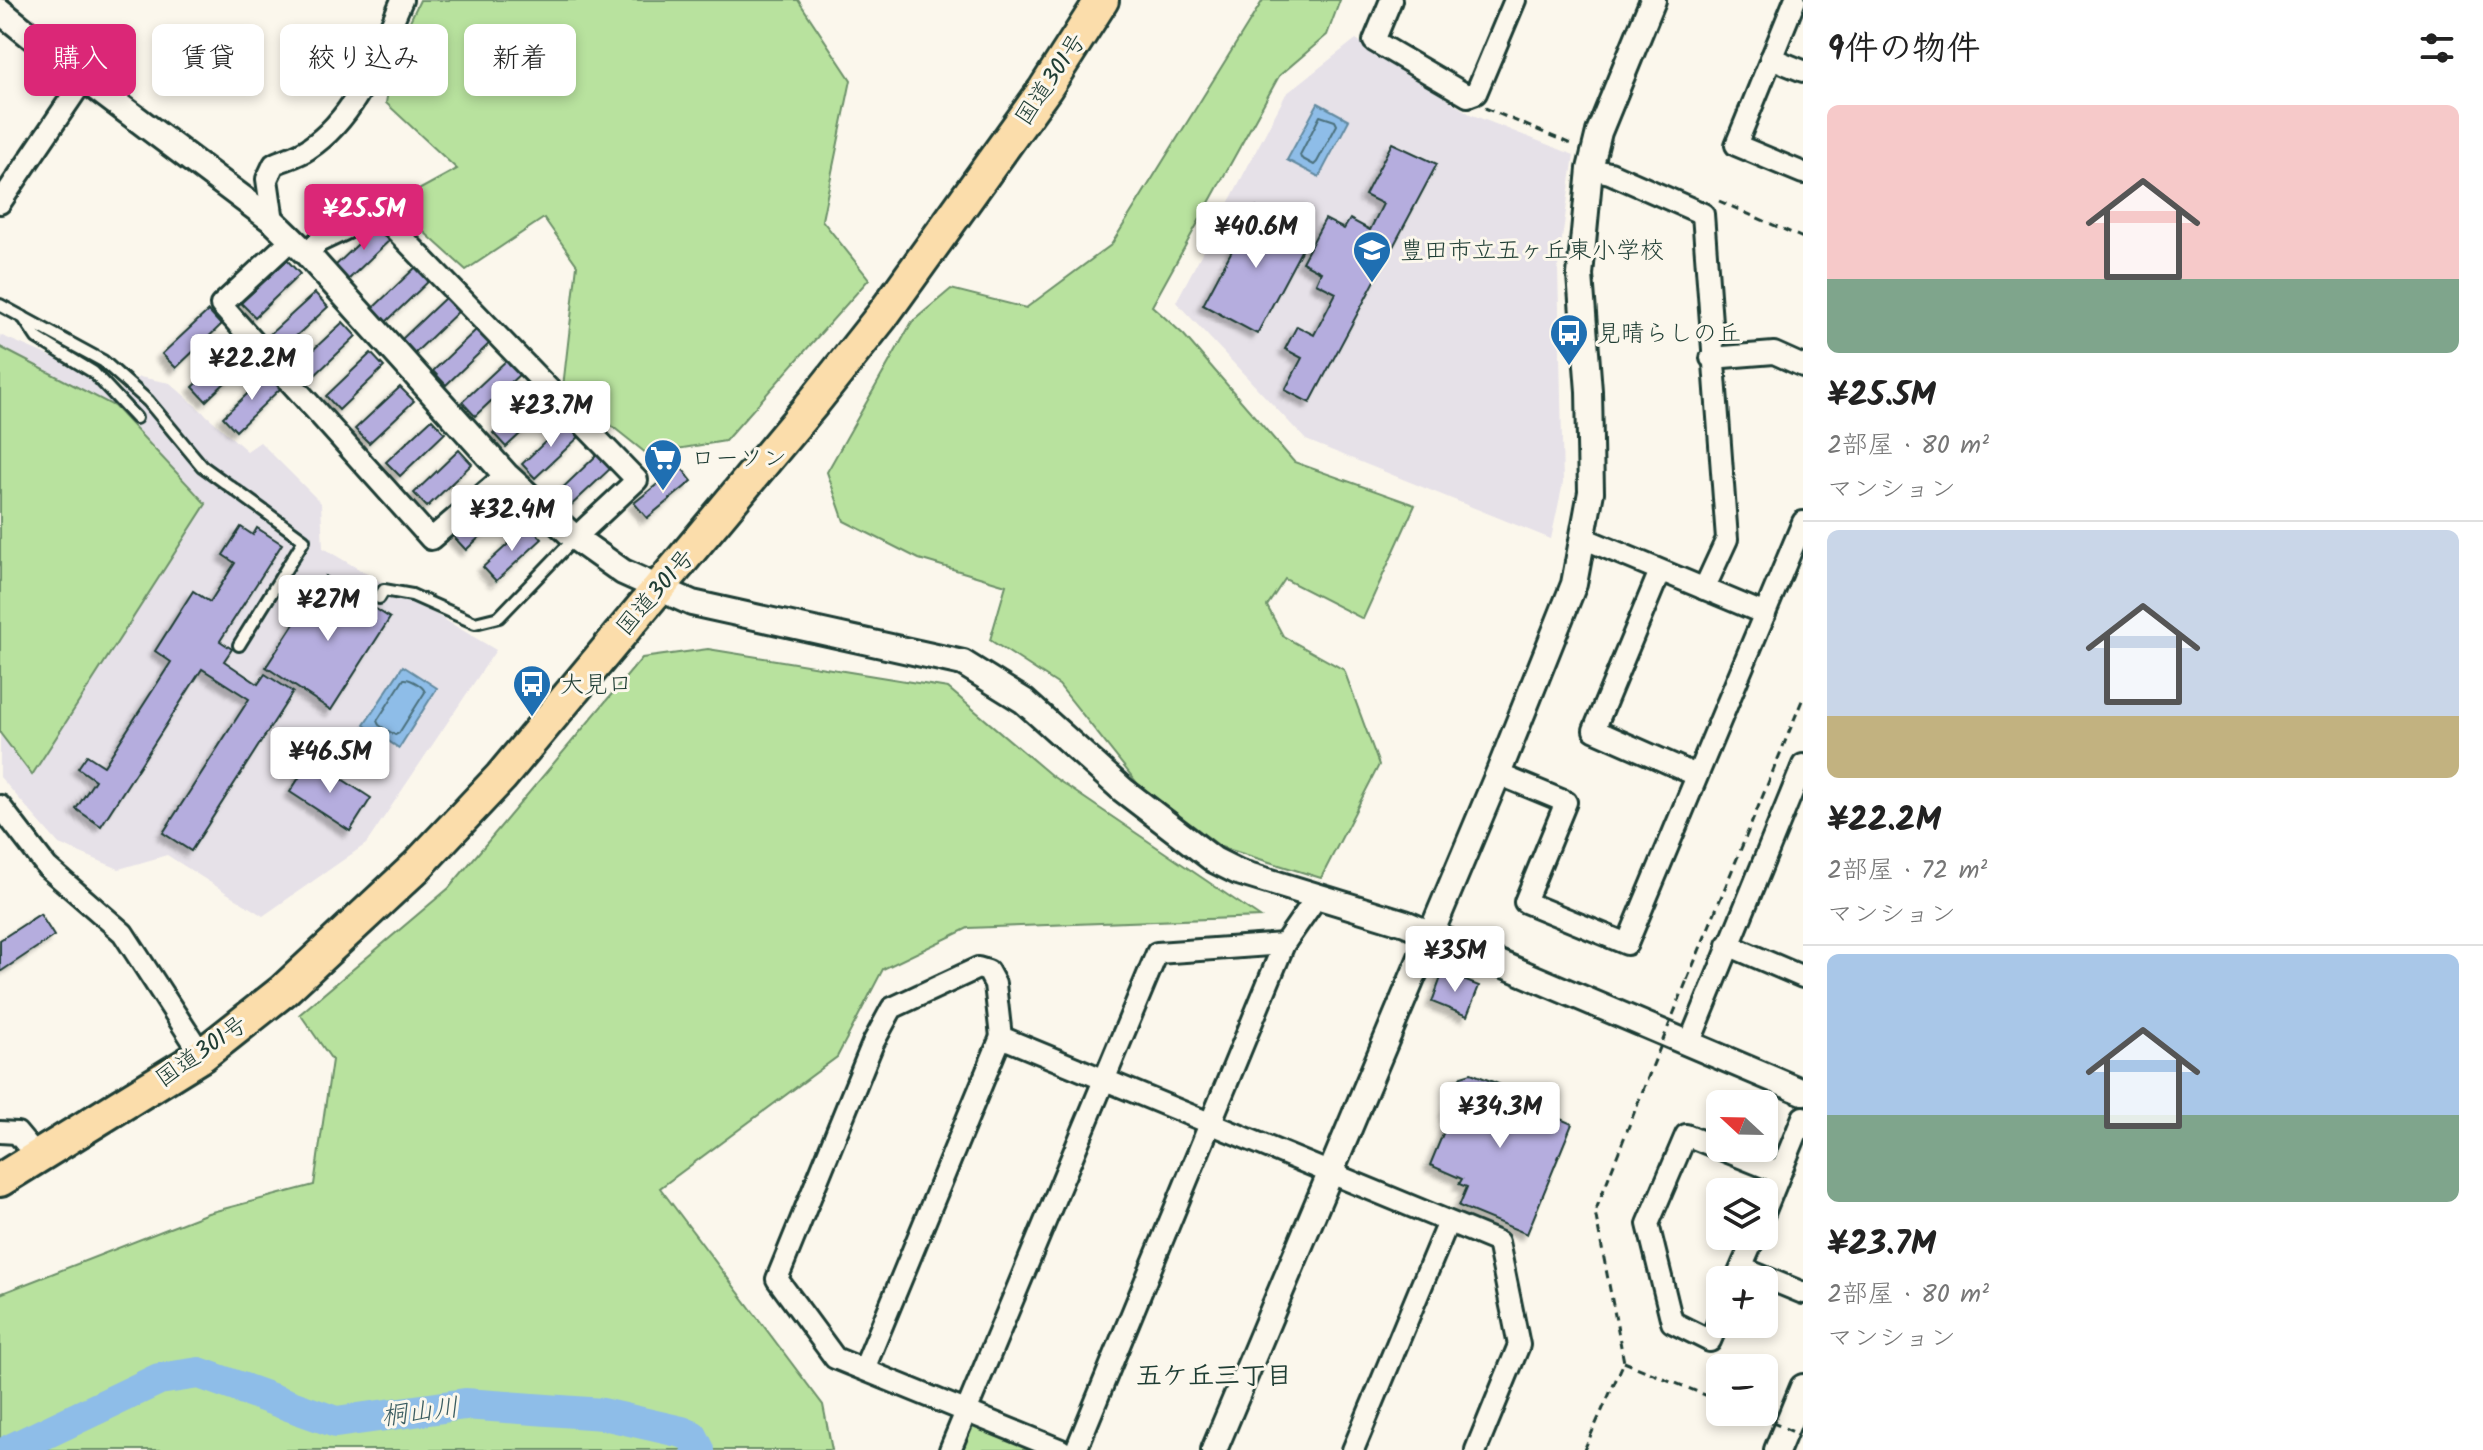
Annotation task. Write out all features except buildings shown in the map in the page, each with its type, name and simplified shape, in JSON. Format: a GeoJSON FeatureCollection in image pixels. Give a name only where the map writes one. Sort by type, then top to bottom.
{"type":"FeatureCollection","features":[{"type":"Feature","properties":{"kind":"highway","name":"国道301号"},"geometry":{"type":"LineString","coordinates":[[0,1180],[202,1055],[283,991],[416,867],[501,777],[882,316],[1036,101],[1102,0]]}},
{"type":"Feature","properties":{"kind":"street"},"geometry":{"type":"LineString","coordinates":[[273,221],[267,179],[274,164],[307,150],[340,122],[364,87],[402,0]]}},
{"type":"Feature","properties":{"kind":"street"},"geometry":{"type":"LineString","coordinates":[[1391,0],[1374,41],[1468,96],[1476,93],[1515,0]]}},
{"type":"Feature","properties":{"kind":"street"},"geometry":{"type":"LineString","coordinates":[[1214,1450],[1498,774],[1574,584],[1591,492],[1589,391],[1580,275],[1590,169],[1599,132],[1653,0]]}},
{"type":"Feature","properties":{"kind":"street"},"geometry":{"type":"LineString","coordinates":[[1795,0],[1736,145],[1803,173]]}},
{"type":"Feature","properties":{"kind":"street"},"geometry":{"type":"LineString","coordinates":[[0,11],[24,30]]}},
{"type":"Feature","properties":{"kind":"street"},"geometry":{"type":"LineString","coordinates":[[1771,58],[1803,71]]}},
{"type":"Feature","properties":{"kind":"street"},"geometry":{"type":"LineString","coordinates":[[0,203],[72,96]]}},
{"type":"Feature","properties":{"kind":"street"},"geometry":{"type":"LineString","coordinates":[[107,96],[273,221],[506,475],[575,538],[623,572],[692,603],[963,663],[1024,701],[1123,790],[1214,860],[1238,872],[1405,923],[1803,1092]]}},
{"type":"Feature","properties":{"kind":"street"},"geometry":{"type":"LineString","coordinates":[[1590,169],[1610,173],[1703,214],[1711,358],[1727,539],[1704,589]]}},
{"type":"Feature","properties":{"kind":"street"},"geometry":{"type":"LineString","coordinates":[[506,475],[431,539],[221,305],[300,248],[379,213],[637,480],[575,538]]}},
{"type":"Feature","properties":{"kind":"street"},"geometry":{"type":"LineString","coordinates":[[1711,358],[1774,353],[1803,366]]}},
{"type":"Feature","properties":{"kind":"street"},"geometry":{"type":"LineString","coordinates":[[1498,774],[1566,802],[1525,902],[1627,944],[1803,522]]}},
{"type":"Feature","properties":{"kind":"street"},"geometry":{"type":"LineString","coordinates":[[1583,538],[1765,614]]}},
{"type":"Feature","properties":{"kind":"street"},"geometry":{"type":"LineString","coordinates":[[1660,571],[1594,730],[1696,775]]}},
{"type":"Feature","properties":{"kind":"street"},"geometry":{"type":"LineString","coordinates":[[1689,1044],[1803,765]]}},
{"type":"Feature","properties":{"kind":"street"},"geometry":{"type":"LineString","coordinates":[[0,806],[47,867],[123,933],[202,1055]]}},
{"type":"Feature","properties":{"kind":"street"},"geometry":{"type":"LineString","coordinates":[[1076,1450],[1284,944],[1318,895]]}},
{"type":"Feature","properties":{"kind":"street"},"geometry":{"type":"LineString","coordinates":[[950,1450],[1157,953],[1284,944]]}},
{"type":"Feature","properties":{"kind":"street"},"geometry":{"type":"LineString","coordinates":[[1728,945],[1803,977]]}},
{"type":"Feature","properties":{"kind":"street"},"geometry":{"type":"LineString","coordinates":[[864,1369],[1001,1037],[995,984],[988,971],[978,968],[892,1008],[873,1043],[777,1279],[835,1358],[1061,1450]]}},
{"type":"Feature","properties":{"kind":"street"},"geometry":{"type":"LineString","coordinates":[[1001,1037],[1498,1242],[1519,1345],[1476,1450]]}},
{"type":"Feature","properties":{"kind":"street"},"geometry":{"type":"LineString","coordinates":[[1778,1178],[1803,1117]]}},
{"type":"Feature","properties":{"kind":"street"},"geometry":{"type":"LineString","coordinates":[[0,1132],[17,1133],[37,1157]]}},
{"type":"Feature","properties":{"kind":"street"},"geometry":{"type":"LineString","coordinates":[[1711,1338],[1710,1341],[1672,1322],[1648,1224],[1686,1135],[1780,1173]]}},
{"type":"Feature","properties":{"kind":"street"},"geometry":{"type":"LineString","coordinates":[[1353,1450],[1448,1222]]}},
{"type":"Feature","properties":{"kind":"street"},"geometry":{"type":"LineString","coordinates":[[1778,1286],[1803,1293]]}},
{"type":"Feature","properties":{"kind":"street"},"geometry":{"type":"LineString","coordinates":[[1777,1450],[1797,1421],[1803,1387]]}},
{"type":"Feature","properties":{"kind":"lane"},"geometry":{"type":"LineString","coordinates":[[0,305],[103,361],[148,401],[202,466],[304,540],[239,645]]}},
{"type":"Feature","properties":{"kind":"lane"},"geometry":{"type":"LineString","coordinates":[[22,316],[37,338],[93,372],[136,418]]}},
{"type":"Feature","properties":{"kind":"lane"},"geometry":{"type":"LineString","coordinates":[[379,598],[384,590],[412,595],[475,623],[499,617],[575,538]]}},
{"type":"Feature","properties":{"kind":"path"},"geometry":{"type":"LineString","coordinates":[[1584,1450],[1624,1362],[1595,1212],[1803,698]]}},
{"type":"Feature","properties":{"kind":"path"},"geometry":{"type":"LineString","coordinates":[[1624,1362],[1706,1395]]}},
{"type":"Feature","properties":{"kind":"shaded area","name":"豊田市立五ヶ丘東小学校"},"geometry":{"type":"Polygon","coordinates":[[[1356,39],[1470,114],[1574,155],[1558,267],[1563,483],[1551,539],[1306,440],[1176,302],[1286,94],[1356,39]]]}},
{"type":"Feature","properties":{"kind":"shaded area"},"geometry":{"type":"Polygon","coordinates":[[[0,335],[59,360],[116,393],[139,377],[170,383],[247,451],[260,442],[321,503],[323,548],[496,650],[366,844],[263,916],[167,855],[119,869],[59,844],[0,777],[0,335]]]}},
{"type":"Feature","properties":{"kind":"green space"},"geometry":{"type":"Polygon","coordinates":[[[420,0],[798,0],[851,80],[822,220],[869,279],[725,441],[647,454],[563,387],[577,265],[544,218],[466,270],[393,204],[457,169],[386,103],[387,96],[448,96],[448,24],[408,24],[420,0]]]}},
{"type":"Feature","properties":{"kind":"green space"},"geometry":{"type":"Polygon","coordinates":[[[1263,0],[1340,0],[1327,35],[1279,76],[1152,306],[1184,335],[1294,462],[1415,505],[1363,619],[1285,579],[1267,606],[1283,636],[1344,670],[1379,765],[1321,878],[1221,847],[1138,784],[1059,685],[990,640],[1006,585],[919,559],[844,521],[827,472],[912,322],[951,289],[1026,308],[1111,245],[1263,0]]]}},
{"type":"Feature","properties":{"kind":"green space"},"geometry":{"type":"Polygon","coordinates":[[[0,347],[114,406],[206,504],[32,775],[0,733],[0,347]]]}},
{"type":"Feature","properties":{"kind":"green space"},"geometry":{"type":"Polygon","coordinates":[[[708,649],[948,688],[1052,776],[1260,917],[968,928],[883,969],[837,1057],[660,1188],[823,1405],[832,1450],[0,1450],[0,1294],[208,1213],[314,1185],[332,1060],[300,1014],[449,888],[642,658],[708,649]]]}},
{"type":"Feature","properties":{"kind":"green space"},"geometry":{"type":"Polygon","coordinates":[[[972,1422],[1041,1450],[960,1450],[972,1422]]]}},
{"type":"Feature","properties":{"kind":"water"},"geometry":{"type":"Polygon","coordinates":[[[1318,103],[1349,120],[1319,177],[1287,160],[1318,103]]]}},
{"type":"Feature","properties":{"kind":"water"},"geometry":{"type":"Polygon","coordinates":[[[403,666],[437,688],[399,748],[364,725],[403,666]]]}},
{"type":"Feature","properties":{"kind":"waterway","name":"桐山川"},"geometry":{"type":"LineString","coordinates":[[10,1450],[159,1379],[199,1373],[336,1422],[465,1404],[603,1414],[682,1432],[692,1436],[699,1450]]}},
{"type":"Feature","properties":{"kind":"place","name":"豊田市立五ヶ丘東小学校"},"geometry":{"type":"Point","coordinates":[1372,284]}},
{"type":"Feature","properties":{"kind":"place","name":"見晴らしの丘"},"geometry":{"type":"Point","coordinates":[1569,367]}},
{"type":"Feature","properties":{"kind":"place","name":"ローソン"},"geometry":{"type":"Point","coordinates":[663,492]}},
{"type":"Feature","properties":{"kind":"place","name":"大見口"},"geometry":{"type":"Point","coordinates":[532,718]}},
{"type":"Feature","properties":{"kind":"district","name":"五ケ丘三丁目"},"geometry":{"type":"Point","coordinates":[1214,1375]}}]}
